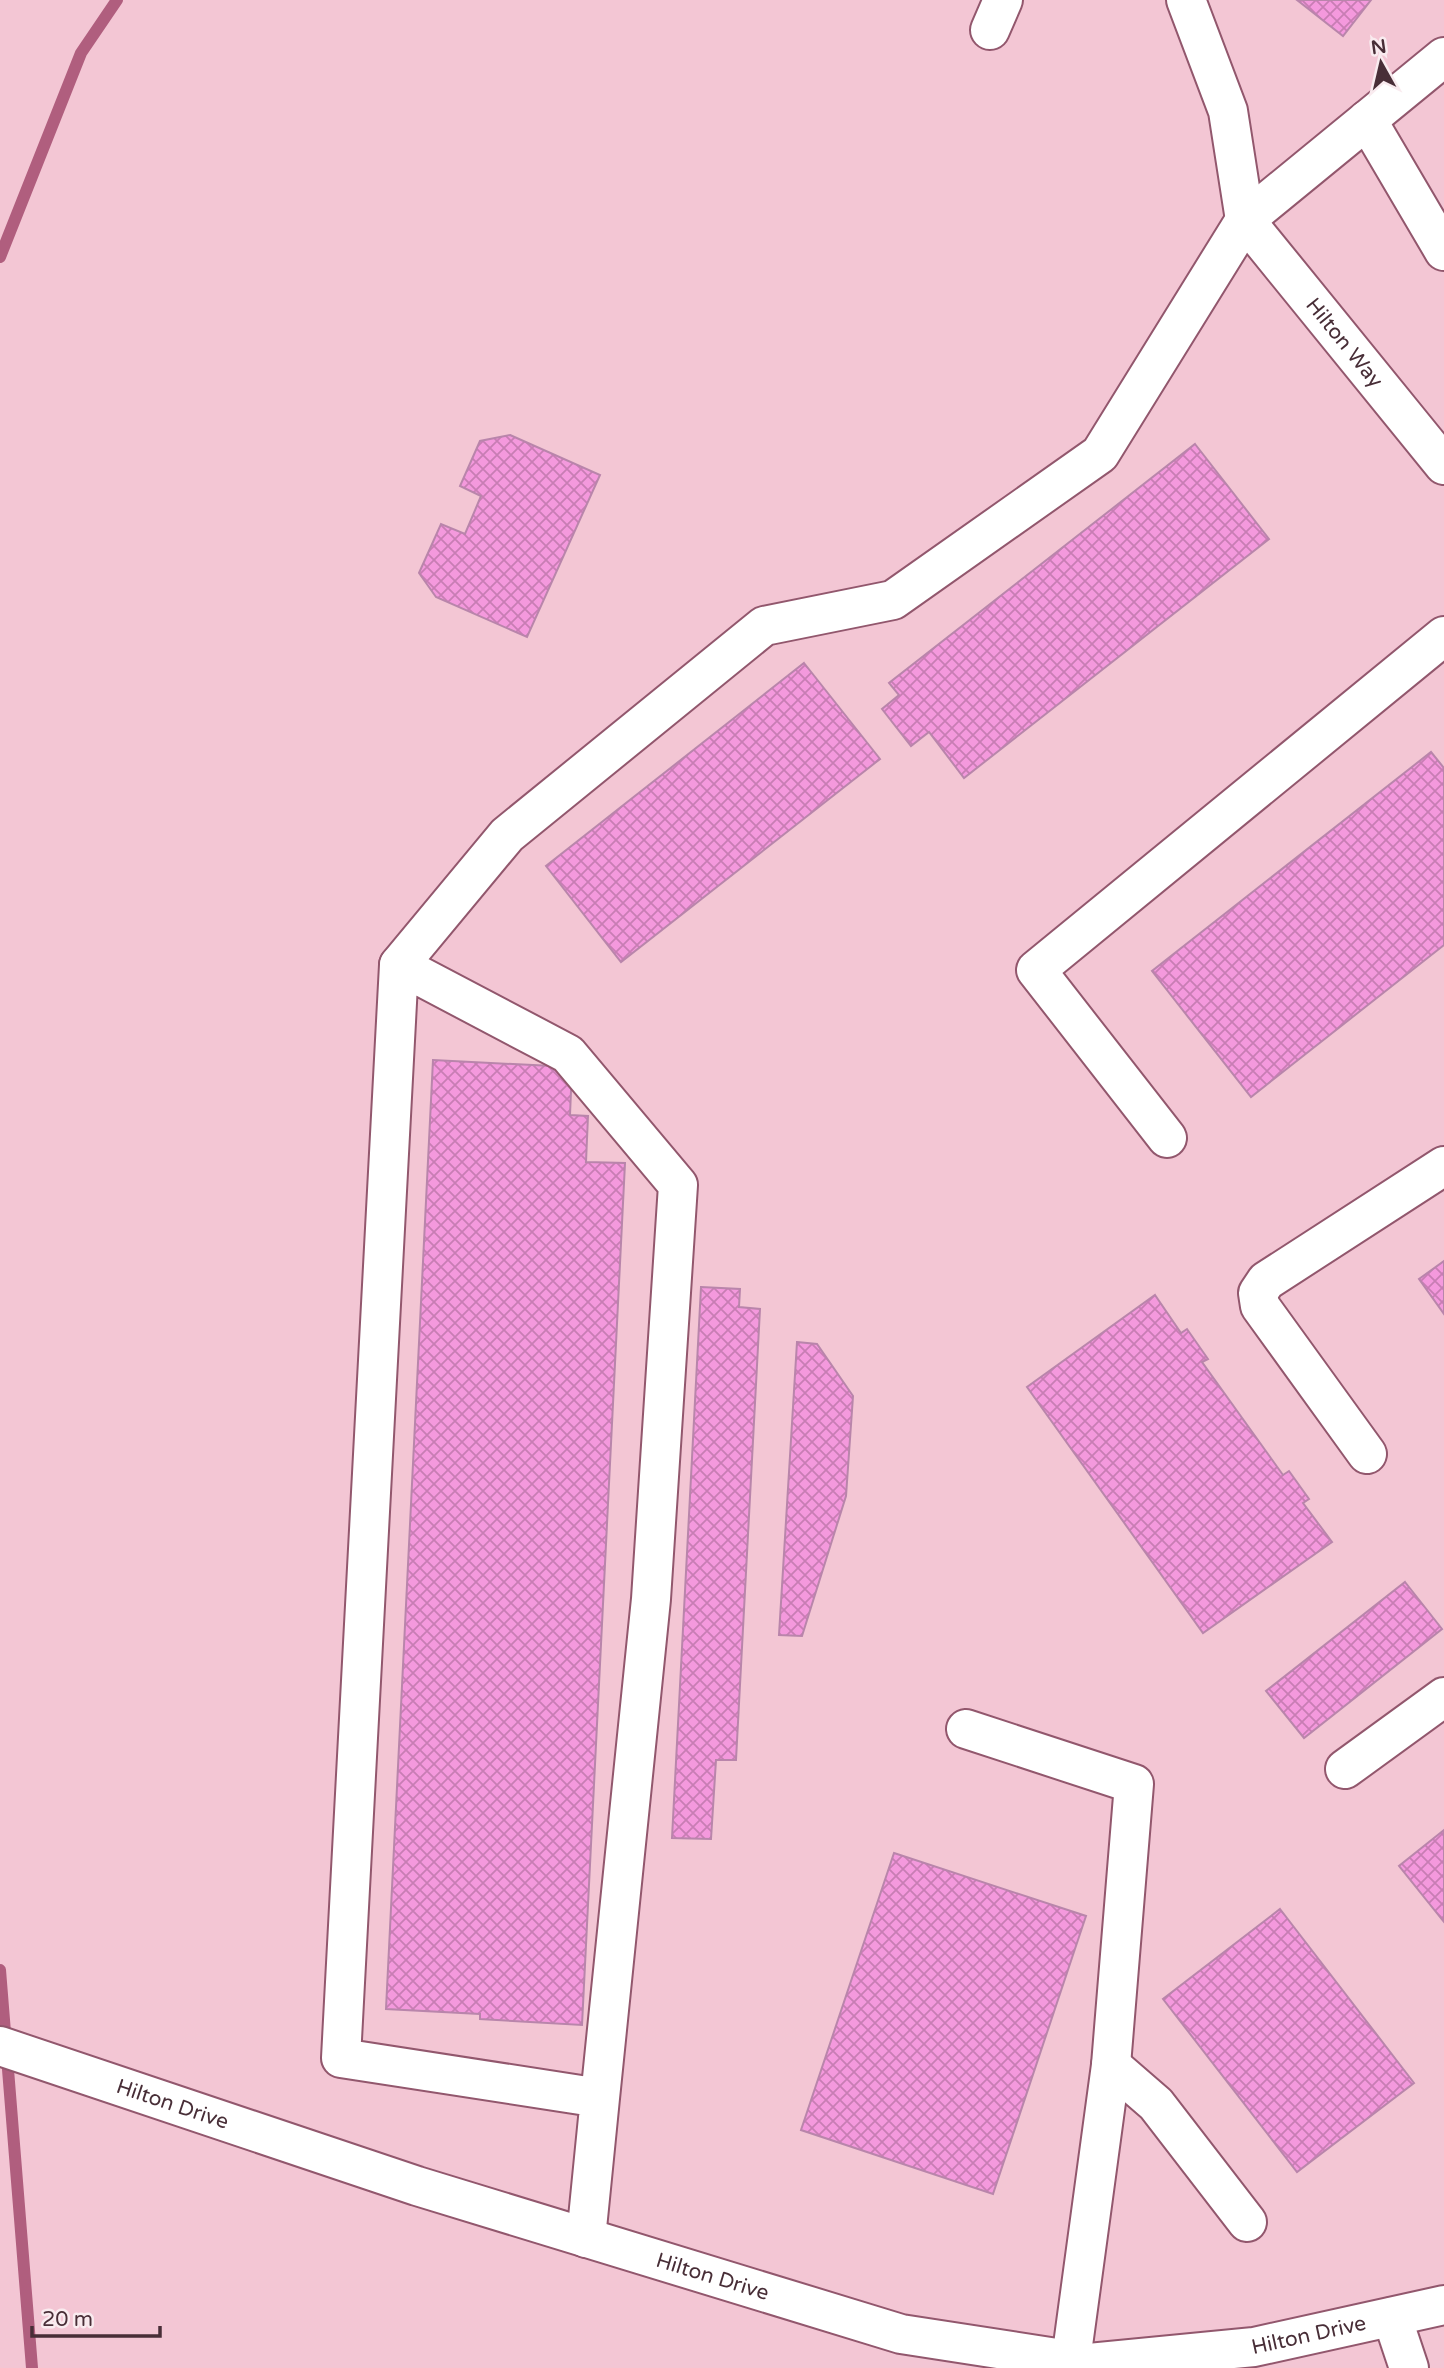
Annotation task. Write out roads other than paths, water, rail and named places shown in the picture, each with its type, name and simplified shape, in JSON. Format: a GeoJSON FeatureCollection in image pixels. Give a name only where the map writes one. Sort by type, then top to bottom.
{"type":"FeatureCollection","features":[{"type":"Feature","properties":{"kind":"street"},"geometry":{"type":"LineString","coordinates":[[1186,0],[1228,111],[1245,220]]}},
{"type":"Feature","properties":{"kind":"street"},"geometry":{"type":"LineString","coordinates":[[600,2098],[341,2058],[399,965],[508,835],[764,626],[893,600],[1100,454],[1245,220],[1444,57]]}},
{"type":"Feature","properties":{"kind":"street"},"geometry":{"type":"LineString","coordinates":[[1367,120],[1444,251]]}},
{"type":"Feature","properties":{"kind":"street","name":"Hilton Way"},"geometry":{"type":"LineString","coordinates":[[1245,220],[1444,465]]}},
{"type":"Feature","properties":{"kind":"street"},"geometry":{"type":"LineString","coordinates":[[1167,1138],[1036,970],[1444,636]]}},
{"type":"Feature","properties":{"kind":"street"},"geometry":{"type":"LineString","coordinates":[[399,965],[568,1054],[678,1185],[651,1600],[586,2238]]}},
{"type":"Feature","properties":{"kind":"street"},"geometry":{"type":"LineString","coordinates":[[1367,1454],[1260,1306],[1258,1293],[1266,1281],[1444,1166]]}},
{"type":"Feature","properties":{"kind":"street"},"geometry":{"type":"LineString","coordinates":[[1345,1769],[1444,1697]]}},
{"type":"Feature","properties":{"kind":"street"},"geometry":{"type":"LineString","coordinates":[[966,1730],[1134,1784],[1083,2364]]}},
{"type":"Feature","properties":{"kind":"street","name":"Hilton Drive"},"geometry":{"type":"LineString","coordinates":[[0,2046],[416,2186],[901,2334],[1083,2364],[1254,2347],[1444,2305]]}},
{"type":"Feature","properties":{"kind":"street"},"geometry":{"type":"LineString","coordinates":[[1111,2065],[1156,2104],[1247,2222]]}},
{"type":"Feature","properties":{"kind":"street"},"geometry":{"type":"LineString","coordinates":[[1392,2317],[1409,2368]]}},
{"type":"Feature","properties":{"kind":"waterway"},"geometry":{"type":"LineString","coordinates":[[0,257],[81,53],[117,0]]}},
{"type":"Feature","properties":{"kind":"waterway"},"geometry":{"type":"LineString","coordinates":[[0,1970],[32,2368]]}}]}
